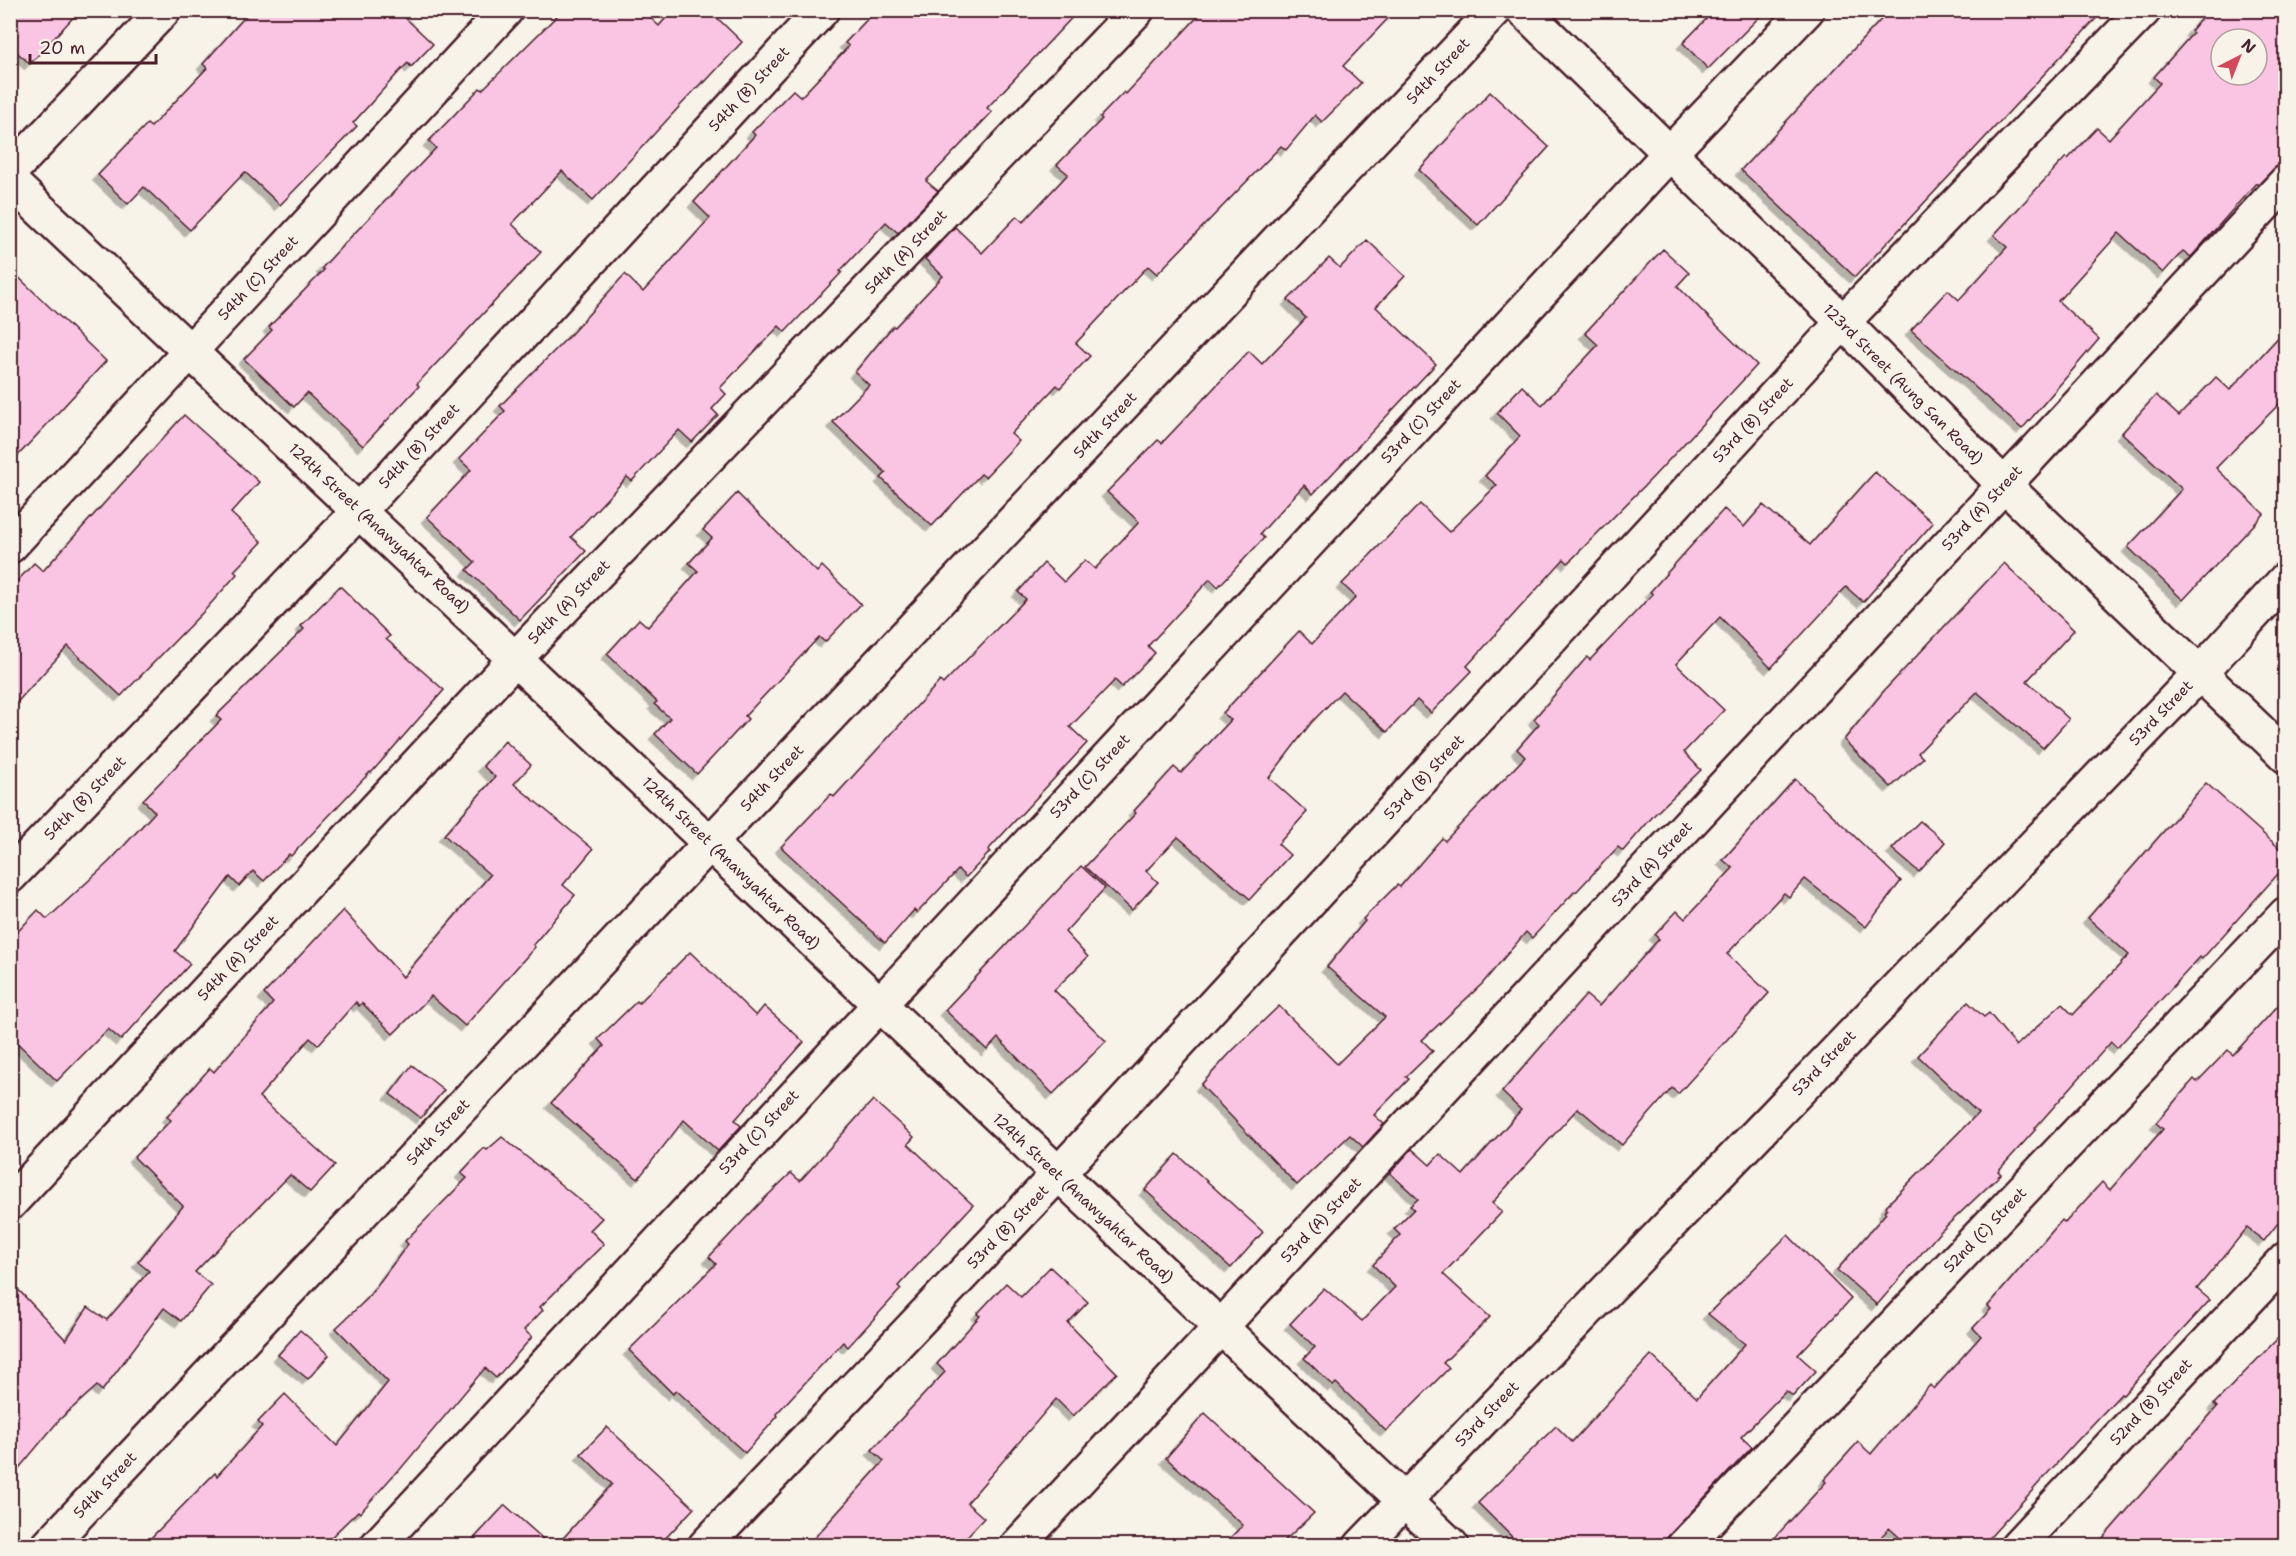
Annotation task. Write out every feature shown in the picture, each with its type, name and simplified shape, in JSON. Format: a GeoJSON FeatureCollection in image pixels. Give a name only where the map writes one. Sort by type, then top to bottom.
{"type":"FeatureCollection","features":[{"type":"Feature","properties":{"kind":"street"},"geometry":{"type":"LineString","coordinates":[[10,172],[164,10]]}},
{"type":"Feature","properties":{"kind":"street","name":"54th (C) Street"},"geometry":{"type":"LineString","coordinates":[[10,546],[506,10]]}},
{"type":"Feature","properties":{"kind":"street","name":"54th (B) Street"},"geometry":{"type":"LineString","coordinates":[[10,876],[360,510],[822,10]]}},
{"type":"Feature","properties":{"kind":"street","name":"54th (A) Street"},"geometry":{"type":"LineString","coordinates":[[10,1203],[516,658],[1137,10]]}},
{"type":"Feature","properties":{"kind":"street","name":"54th Street"},"geometry":{"type":"LineString","coordinates":[[48,1545],[1495,10]]}},
{"type":"Feature","properties":{"kind":"street","name":"123rd Street (Aung San Road)"},"geometry":{"type":"LineString","coordinates":[[1523,10],[1843,322],[2004,485],[2286,756]]}},
{"type":"Feature","properties":{"kind":"street","name":"53rd (C) Street"},"geometry":{"type":"LineString","coordinates":[[377,1545],[878,1004],[1807,10]]}},
{"type":"Feature","properties":{"kind":"street","name":"53rd (B) Street"},"geometry":{"type":"LineString","coordinates":[[705,1545],[1058,1174],[1843,322],[2144,10]]}},
{"type":"Feature","properties":{"kind":"street","name":"124th Street (Anawyahtar Road)"},"geometry":{"type":"LineString","coordinates":[[10,181],[1452,1545]]}},
{"type":"Feature","properties":{"kind":"street","name":"53rd (A) Street"},"geometry":{"type":"LineString","coordinates":[[1017,1545],[2286,182]]}},
{"type":"Feature","properties":{"kind":"street","name":"53rd Street"},"geometry":{"type":"LineString","coordinates":[[1361,1545],[2199,674],[2286,579]]}},
{"type":"Feature","properties":{"kind":"street","name":"52nd (C) Street"},"geometry":{"type":"LineString","coordinates":[[1684,1545],[2286,914]]}},
{"type":"Feature","properties":{"kind":"street","name":"52nd (B) Street"},"geometry":{"type":"LineString","coordinates":[[2017,1545],[2286,1259]]}},
{"type":"Feature","properties":{"kind":"building"},"geometry":{"type":"Polygon","coordinates":[[[10,10],[80,10],[30,64],[10,46],[10,10]]]}},
{"type":"Feature","properties":{"kind":"building"},"geometry":{"type":"Polygon","coordinates":[[[251,10],[397,10],[433,44],[411,67],[408,63],[398,73],[353,123],[357,126],[280,205],[245,172],[190,230],[144,187],[128,204],[98,175],[147,124],[151,127],[207,68],[203,64],[251,10]]]}},
{"type":"Feature","properties":{"kind":"building"},"geometry":{"type":"Polygon","coordinates":[[[563,10],[642,10],[659,26],[673,10],[709,10],[742,42],[593,200],[562,171],[512,224],[541,252],[417,384],[419,386],[363,446],[307,393],[294,407],[244,359],[272,330],[269,327],[324,270],[322,268],[436,148],[429,141],[480,88],[482,90],[563,10]]]}},
{"type":"Feature","properties":{"kind":"building"},"geometry":{"type":"Polygon","coordinates":[[[876,10],[1079,10],[987,108],[992,112],[926,181],[938,191],[898,233],[886,222],[785,332],[779,326],[720,388],[726,394],[712,409],[718,415],[692,442],[679,430],[632,481],[627,477],[571,537],[586,551],[520,620],[467,570],[475,562],[427,517],[471,470],[459,459],[505,411],[500,406],[571,334],[625,274],[643,292],[710,218],[694,202],[755,135],[752,132],[793,90],[801,97],[849,46],[845,43],[876,10]]]}},
{"type":"Feature","properties":{"kind":"building"},"geometry":{"type":"Polygon","coordinates":[[[1204,10],[1396,10],[1343,66],[1361,83],[1322,122],[1315,115],[1286,150],[1281,146],[1157,274],[1148,266],[1076,343],[1090,356],[1060,388],[1057,385],[1011,434],[1019,441],[985,477],[981,474],[932,526],[881,478],[886,473],[833,422],[869,385],[855,372],[893,326],[895,327],[943,276],[925,259],[955,227],[982,253],[1017,216],[1023,222],[1068,174],[1057,165],[1102,119],[1100,117],[1124,92],[1126,94],[1204,10]]]}},
{"type":"Feature","properties":{"kind":"building"},"geometry":{"type":"Polygon","coordinates":[[[1715,10],[1766,10],[1708,69],[1683,43],[1715,10]]]}},
{"type":"Feature","properties":{"kind":"building"},"geometry":{"type":"Polygon","coordinates":[[[1890,10],[2104,10],[1855,277],[1741,170],[1890,10]]]}},
{"type":"Feature","properties":{"kind":"building"},"geometry":{"type":"Polygon","coordinates":[[[2208,10],[2286,10],[2286,158],[2258,185],[2256,183],[2191,257],[2183,251],[2163,273],[2119,233],[2058,301],[2099,339],[2022,429],[1911,330],[1948,290],[1959,300],[2007,247],[1994,235],[2066,157],[2068,159],[2097,128],[2109,139],[2160,83],[2154,77],[2193,33],[2191,31],[2208,10]]]}},
{"type":"Feature","properties":{"kind":"building"},"geometry":{"type":"Polygon","coordinates":[[[1490,92],[1549,147],[1478,225],[1419,170],[1490,92]]]}},
{"type":"Feature","properties":{"kind":"building"},"geometry":{"type":"Polygon","coordinates":[[[1367,240],[1405,276],[1376,307],[1436,364],[1313,494],[1304,485],[1260,534],[1264,538],[1218,587],[1210,579],[1148,646],[1155,653],[1122,687],[1115,680],[1070,727],[1087,743],[988,850],[990,852],[966,877],[958,870],[917,913],[914,910],[885,943],[781,847],[831,794],[834,797],[940,681],[943,684],[1026,599],[1018,592],[1044,563],[1064,582],[1085,560],[1095,569],[1139,522],[1107,492],[1158,440],[1162,443],[1249,351],[1262,364],[1306,318],[1288,300],[1329,258],[1340,268],[1367,240]]]}},
{"type":"Feature","properties":{"kind":"building"},"geometry":{"type":"Polygon","coordinates":[[[1663,249],[1689,273],[1677,286],[1757,365],[1654,476],[1568,563],[1564,559],[1467,666],[1472,671],[1431,713],[1417,700],[1387,732],[1342,691],[1311,723],[1269,778],[1307,812],[1278,844],[1290,855],[1250,899],[1178,837],[1146,871],[1158,882],[1132,910],[1085,867],[1136,813],[1134,811],[1174,767],[1181,773],[1231,720],[1223,713],[1299,631],[1312,644],[1356,597],[1342,584],[1420,504],[1449,532],[1497,485],[1485,476],[1520,436],[1497,413],[1522,386],[1542,405],[1598,345],[1585,333],[1663,249]]]}},
{"type":"Feature","properties":{"kind":"building"},"geometry":{"type":"Polygon","coordinates":[[[10,269],[106,361],[10,464],[10,269]]]}},
{"type":"Feature","properties":{"kind":"building"},"geometry":{"type":"Polygon","coordinates":[[[2286,329],[2286,397],[2216,468],[2264,514],[2183,600],[2128,547],[2182,489],[2122,433],[2156,395],[2179,416],[2216,377],[2230,390],[2286,329]]]}},
{"type":"Feature","properties":{"kind":"building"},"geometry":{"type":"Polygon","coordinates":[[[184,415],[259,482],[231,513],[262,542],[234,571],[237,574],[206,609],[121,696],[68,646],[10,710],[10,589],[34,563],[43,571],[184,415]]]}},
{"type":"Feature","properties":{"kind":"building"},"geometry":{"type":"Polygon","coordinates":[[[1875,472],[1933,523],[1863,602],[1846,587],[1771,668],[1720,617],[1676,664],[1724,710],[1684,752],[1701,770],[1655,814],[1623,851],[1618,847],[1532,938],[1526,932],[1482,984],[1422,1040],[1433,1051],[1406,1077],[1409,1079],[1374,1115],[1384,1124],[1363,1147],[1350,1135],[1297,1185],[1201,1085],[1232,1051],[1279,1006],[1337,1064],[1385,1017],[1327,967],[1365,921],[1363,919],[1397,885],[1400,887],[1442,838],[1445,841],[1525,757],[1517,749],[1539,724],[1534,719],[1587,657],[1590,660],[1653,594],[1650,592],[1724,509],[1744,527],[1763,505],[1810,545],[1875,472]]]}},
{"type":"Feature","properties":{"kind":"building"},"geometry":{"type":"Polygon","coordinates":[[[737,493],[817,572],[822,566],[861,604],[825,642],[819,637],[745,716],[748,719],[697,774],[655,734],[670,718],[654,704],[657,702],[607,654],[639,619],[648,627],[698,571],[689,563],[712,538],[703,530],[737,493]]]}},
{"type":"Feature","properties":{"kind":"building"},"geometry":{"type":"Polygon","coordinates":[[[2004,563],[2074,630],[2027,681],[2069,719],[2043,748],[1977,692],[1918,753],[1923,758],[1891,787],[1844,740],[1883,692],[2004,563]]]}},
{"type":"Feature","properties":{"kind":"building"},"geometry":{"type":"Polygon","coordinates":[[[340,586],[390,636],[386,639],[444,690],[371,773],[264,881],[253,871],[239,886],[230,877],[175,951],[190,964],[121,1040],[108,1029],[57,1081],[10,1036],[10,940],[38,910],[47,919],[110,861],[155,812],[143,800],[221,720],[216,716],[304,629],[301,626],[340,586]]]}},
{"type":"Feature","properties":{"kind":"building"},"geometry":{"type":"Polygon","coordinates":[[[505,741],[531,765],[514,784],[593,849],[563,885],[575,895],[533,945],[535,947],[465,1026],[431,996],[393,1034],[362,1003],[359,1006],[356,1002],[318,1045],[310,1038],[259,1097],[335,1165],[310,1192],[290,1175],[195,1272],[211,1285],[181,1321],[164,1308],[102,1391],[97,1386],[60,1419],[10,1479],[10,1281],[66,1340],[88,1307],[107,1320],[149,1271],[138,1262],[183,1206],[134,1157],[171,1120],[167,1117],[210,1068],[214,1072],[273,1003],[264,994],[343,910],[403,977],[490,875],[444,835],[495,777],[483,766],[505,741]]]}},
{"type":"Feature","properties":{"kind":"building"},"geometry":{"type":"Polygon","coordinates":[[[1795,779],[1901,881],[1866,927],[1805,879],[1789,897],[1784,893],[1727,954],[1769,993],[1678,1094],[1672,1088],[1622,1145],[1578,1108],[1492,1203],[1502,1212],[1443,1274],[1490,1317],[1443,1363],[1449,1368],[1386,1431],[1336,1383],[1333,1386],[1304,1358],[1315,1347],[1290,1324],[1324,1288],[1362,1321],[1395,1287],[1373,1265],[1400,1235],[1394,1229],[1414,1209],[1410,1206],[1418,1199],[1390,1173],[1412,1149],[1430,1165],[1440,1154],[1463,1175],[1521,1110],[1502,1092],[1586,995],[1599,1006],[1659,939],[1655,935],[1677,911],[1685,919],[1733,868],[1723,860],[1795,779]]]}},
{"type":"Feature","properties":{"kind":"building"},"geometry":{"type":"Polygon","coordinates":[[[2206,783],[2286,854],[2286,865],[2202,959],[2200,957],[2117,1048],[2111,1042],[1998,1171],[2001,1174],[1939,1233],[1877,1305],[1837,1270],[1886,1213],[1884,1211],[1886,1206],[1978,1113],[1918,1056],[1968,1002],[1984,1017],[1989,1013],[2016,1046],[2062,1004],[2073,1015],[2129,955],[2088,918],[2206,783]]]}},
{"type":"Feature","properties":{"kind":"building"},"geometry":{"type":"Polygon","coordinates":[[[1920,821],[1945,842],[1919,872],[1892,849],[1920,821]]]}},
{"type":"Feature","properties":{"kind":"building"},"geometry":{"type":"Polygon","coordinates":[[[1081,866],[1105,888],[1065,932],[1088,957],[1054,990],[1106,1041],[1053,1094],[998,1038],[987,1050],[945,1010],[1081,866]]]}},
{"type":"Feature","properties":{"kind":"building"},"geometry":{"type":"Polygon","coordinates":[[[690,952],[756,1016],[764,1006],[804,1042],[735,1120],[741,1126],[718,1151],[684,1120],[638,1179],[551,1103],[604,1046],[598,1039],[637,1001],[639,1003],[690,952]]]}},
{"type":"Feature","properties":{"kind":"building"},"geometry":{"type":"Polygon","coordinates":[[[2286,997],[2286,1213],[2264,1241],[2247,1228],[2197,1289],[2210,1300],[1983,1545],[1908,1545],[1889,1528],[1874,1545],[1768,1545],[1826,1482],[1824,1480],[1858,1442],[1871,1454],[1930,1385],[1934,1389],[1981,1336],[1973,1328],[1991,1309],[1988,1306],[2062,1220],[2065,1223],[2102,1182],[2110,1190],[2163,1129],[2156,1123],[2194,1079],[2197,1082],[2228,1050],[2233,1055],[2286,997]]]}},
{"type":"Feature","properties":{"kind":"building"},"geometry":{"type":"Polygon","coordinates":[[[412,1065],[444,1090],[421,1118],[390,1094],[412,1065]]]}},
{"type":"Feature","properties":{"kind":"building"},"geometry":{"type":"Polygon","coordinates":[[[873,1100],[914,1137],[908,1144],[973,1205],[898,1286],[901,1289],[848,1347],[843,1342],[776,1414],[778,1416],[745,1453],[676,1390],[673,1394],[629,1350],[716,1264],[709,1257],[765,1198],[791,1173],[800,1181],[873,1100]]]}},
{"type":"Feature","properties":{"kind":"building"},"geometry":{"type":"Polygon","coordinates":[[[502,1137],[602,1218],[590,1230],[604,1244],[540,1307],[543,1310],[524,1330],[532,1337],[496,1378],[485,1368],[398,1472],[360,1513],[358,1511],[323,1545],[144,1545],[215,1473],[217,1476],[262,1426],[258,1422],[285,1394],[337,1446],[388,1382],[336,1328],[367,1299],[408,1244],[405,1241],[467,1178],[461,1173],[484,1148],[487,1150],[502,1137]]]}},
{"type":"Feature","properties":{"kind":"building"},"geometry":{"type":"Polygon","coordinates":[[[1177,1154],[1263,1232],[1231,1268],[1145,1190],[1177,1154]]]}},
{"type":"Feature","properties":{"kind":"building"},"geometry":{"type":"Polygon","coordinates":[[[1788,1235],[1851,1299],[1798,1355],[1816,1371],[1793,1396],[1786,1391],[1741,1437],[1752,1447],[1660,1545],[1520,1545],[1478,1503],[1556,1426],[1572,1442],[1651,1355],[1697,1398],[1745,1344],[1708,1314],[1788,1235]]]}},
{"type":"Feature","properties":{"kind":"building"},"geometry":{"type":"Polygon","coordinates":[[[1050,1267],[1088,1302],[1068,1323],[1117,1373],[1073,1416],[1056,1399],[967,1503],[984,1518],[959,1545],[808,1545],[884,1461],[872,1450],[945,1372],[937,1364],[980,1316],[977,1314],[1006,1283],[1021,1297],[1050,1267]]]}},
{"type":"Feature","properties":{"kind":"building"},"geometry":{"type":"Polygon","coordinates":[[[300,1330],[329,1355],[308,1379],[278,1355],[300,1330]]]}},
{"type":"Feature","properties":{"kind":"building"},"geometry":{"type":"Polygon","coordinates":[[[2286,1330],[2286,1545],[2097,1545],[2217,1407],[2214,1404],[2286,1330]]]}},
{"type":"Feature","properties":{"kind":"building"},"geometry":{"type":"Polygon","coordinates":[[[1205,1413],[1314,1513],[1280,1545],[1223,1545],[1243,1525],[1166,1458],[1205,1413]]]}},
{"type":"Feature","properties":{"kind":"building"},"geometry":{"type":"Polygon","coordinates":[[[607,1427],[694,1508],[659,1545],[557,1545],[612,1484],[581,1454],[607,1427]]]}},
{"type":"Feature","properties":{"kind":"building"},"geometry":{"type":"Polygon","coordinates":[[[505,1505],[550,1545],[468,1545],[505,1505]]]}}]}
